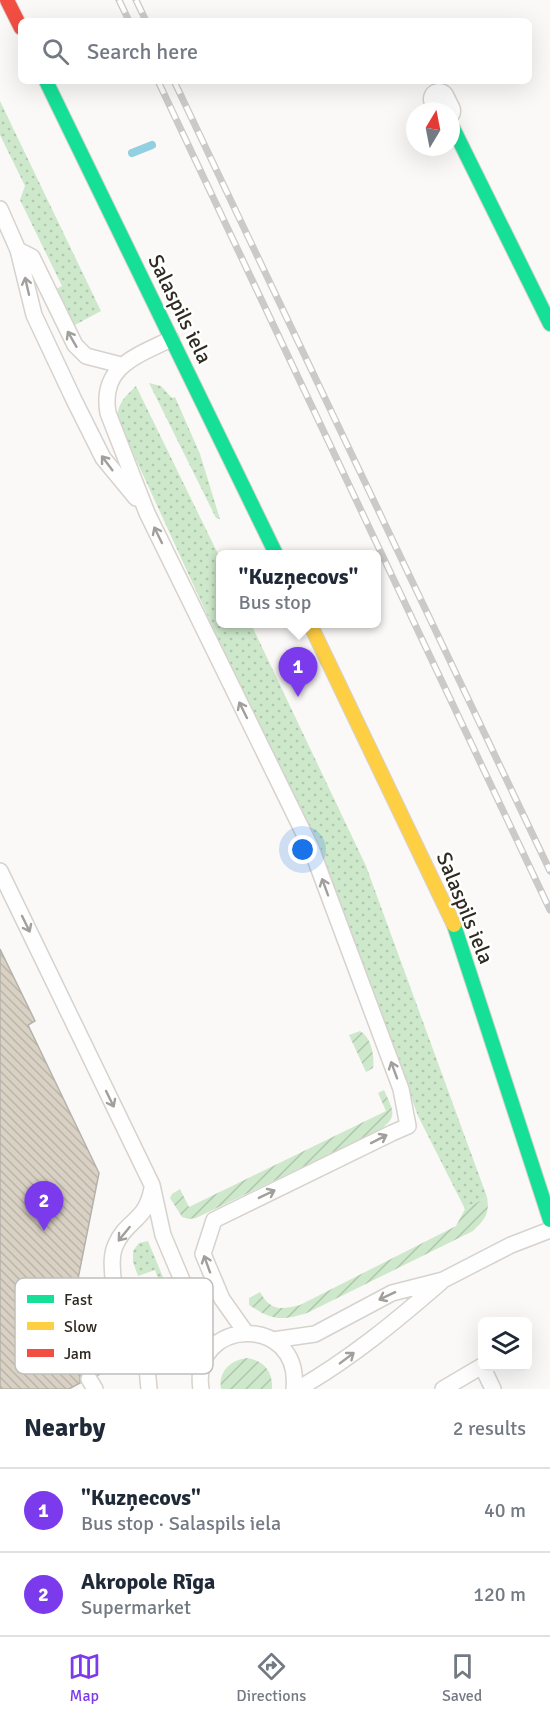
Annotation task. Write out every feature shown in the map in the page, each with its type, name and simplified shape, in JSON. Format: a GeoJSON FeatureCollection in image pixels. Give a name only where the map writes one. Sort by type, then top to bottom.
{"type":"FeatureCollection","features":[{"type":"Feature","properties":{"kind":"street"},"geometry":{"type":"LineString","coordinates":[[7,0],[18,22]]}},
{"type":"Feature","properties":{"kind":"street","name":"Salaspils iela"},"geometry":{"type":"LineString","coordinates":[[47,84],[274,550]]}},
{"type":"Feature","properties":{"kind":"street"},"geometry":{"type":"LineString","coordinates":[[460,141],[550,324]]}},
{"type":"Feature","properties":{"kind":"street","name":"Salaspils iela"},"geometry":{"type":"LineString","coordinates":[[312,628],[451,917],[550,1220]]}},
{"type":"Feature","properties":{"kind":"lane"},"geometry":{"type":"LineString","coordinates":[[0,209],[18,250],[34,315],[74,400],[103,458],[144,508]]}},
{"type":"Feature","properties":{"kind":"lane"},"geometry":{"type":"LineString","coordinates":[[18,250],[32,257],[75,345],[86,356],[121,365]]}},
{"type":"Feature","properties":{"kind":"lane"},"geometry":{"type":"LineString","coordinates":[[171,339],[121,365],[109,384],[106,400],[108,413],[144,508],[311,848],[401,1089],[408,1126],[214,1220],[203,1254],[222,1299],[246,1332]]}},
{"type":"Feature","properties":{"kind":"lane"},"geometry":{"type":"LineString","coordinates":[[0,871],[152,1185],[163,1235],[181,1278]]}},
{"type":"Feature","properties":{"kind":"lane"},"geometry":{"type":"LineString","coordinates":[[113,1278],[112,1267],[116,1243],[145,1211],[152,1185]]}},
{"type":"Feature","properties":{"kind":"lane"},"geometry":{"type":"LineString","coordinates":[[273,1340],[315,1334],[392,1293],[443,1280],[511,1245],[550,1230]]}},
{"type":"Feature","properties":{"kind":"lane"},"geometry":{"type":"LineString","coordinates":[[213,1348],[227,1337],[246,1332],[260,1334],[273,1340],[284,1350],[291,1363],[296,1375],[296,1389],[333,1368],[391,1325],[443,1280]]}},
{"type":"Feature","properties":{"kind":"lane"},"geometry":{"type":"LineString","coordinates":[[443,1389],[478,1368]]}},
{"type":"Feature","properties":{"kind":"lane"},"geometry":{"type":"LineString","coordinates":[[484,1371],[493,1389]]}},
{"type":"Feature","properties":{"kind":"lane"},"geometry":{"type":"LineString","coordinates":[[148,1374],[149,1389]]}},
{"type":"Feature","properties":{"kind":"lane"},"geometry":{"type":"LineString","coordinates":[[200,1374],[201,1389]]}},
{"type":"Feature","properties":{"kind":"green space"},"geometry":{"type":"Polygon","coordinates":[[[0,101],[101,311],[73,326],[56,289],[62,286],[20,200],[25,186],[0,135],[0,101]]]}},
{"type":"Feature","properties":{"kind":"green space"},"geometry":{"type":"Polygon","coordinates":[[[149,383],[161,386],[172,398],[175,397],[200,454],[220,519],[216,518],[149,383]]]}},
{"type":"Feature","properties":{"kind":"green space"},"geometry":{"type":"Polygon","coordinates":[[[136,386],[216,550],[216,628],[253,628],[366,866],[487,1197],[465,1209],[418,1116],[349,925],[117,418],[121,403],[136,386]]]}},
{"type":"Feature","properties":{"kind":"green space"},"geometry":{"type":"Polygon","coordinates":[[[360,1031],[367,1038],[373,1053],[373,1068],[366,1072],[349,1035],[360,1031]]]}},
{"type":"Feature","properties":{"kind":"green space"},"geometry":{"type":"Polygon","coordinates":[[[384,1090],[392,1114],[388,1123],[376,1132],[196,1218],[182,1217],[170,1198],[180,1189],[189,1207],[386,1111],[378,1093],[384,1090]]]}},
{"type":"Feature","properties":{"kind":"green space"},"geometry":{"type":"Polygon","coordinates":[[[487,1197],[486,1216],[473,1231],[307,1313],[277,1318],[264,1314],[249,1305],[249,1298],[260,1292],[268,1303],[277,1308],[300,1305],[456,1226],[465,1209],[487,1197]]]}},
{"type":"Feature","properties":{"kind":"green space"},"geometry":{"type":"Polygon","coordinates":[[[148,1241],[163,1278],[158,1278],[155,1270],[138,1276],[133,1262],[133,1251],[139,1243],[148,1241]]]}},
{"type":"Feature","properties":{"kind":"green space"},"geometry":{"type":"Polygon","coordinates":[[[247,1358],[267,1368],[271,1377],[272,1389],[221,1389],[222,1377],[227,1368],[236,1361],[247,1358]]]}},
{"type":"Feature","properties":{"kind":"building"},"geometry":{"type":"Polygon","coordinates":[[[0,949],[35,1021],[28,1025],[99,1173],[78,1278],[15,1278],[15,1374],[81,1374],[80,1383],[69,1389],[0,1389],[0,949]]]}},
{"type":"Feature","properties":{"kind":"waterway"},"geometry":{"type":"LineString","coordinates":[[132,153],[152,145]]}},
{"type":"Feature","properties":{"kind":"railway"},"geometry":{"type":"LineString","coordinates":[[119,0],[128,18]]}},
{"type":"Feature","properties":{"kind":"railway"},"geometry":{"type":"LineString","coordinates":[[136,0],[145,18]]}},
{"type":"Feature","properties":{"kind":"railway"},"geometry":{"type":"LineString","coordinates":[[159,84],[380,550]]}},
{"type":"Feature","properties":{"kind":"railway"},"geometry":{"type":"LineString","coordinates":[[175,84],[550,871]]}},
{"type":"Feature","properties":{"kind":"railway"},"geometry":{"type":"LineString","coordinates":[[381,553],[550,910]]}},
{"type":"Feature","properties":{"kind":"traffic: fast"},"geometry":{"type":"LineString","coordinates":[[47,84],[274,550]]}},
{"type":"Feature","properties":{"kind":"traffic: fast"},"geometry":{"type":"LineString","coordinates":[[460,142],[550,324]]}},
{"type":"Feature","properties":{"kind":"traffic: fast"},"geometry":{"type":"LineString","coordinates":[[454,925],[550,1220]]}},
{"type":"Feature","properties":{"kind":"traffic: slow"},"geometry":{"type":"LineString","coordinates":[[312,628],[454,925]]}},
{"type":"Feature","properties":{"kind":"traffic: jam"},"geometry":{"type":"LineString","coordinates":[[7,0],[18,22]]}},
{"type":"Feature","properties":{"kind":"place","name":"\"Kuzņecovs\""},"geometry":{"type":"Point","coordinates":[298,697]}},
{"type":"Feature","properties":{"kind":"place","name":"Akropole Rīga"},"geometry":{"type":"Point","coordinates":[44,1231]}}]}
